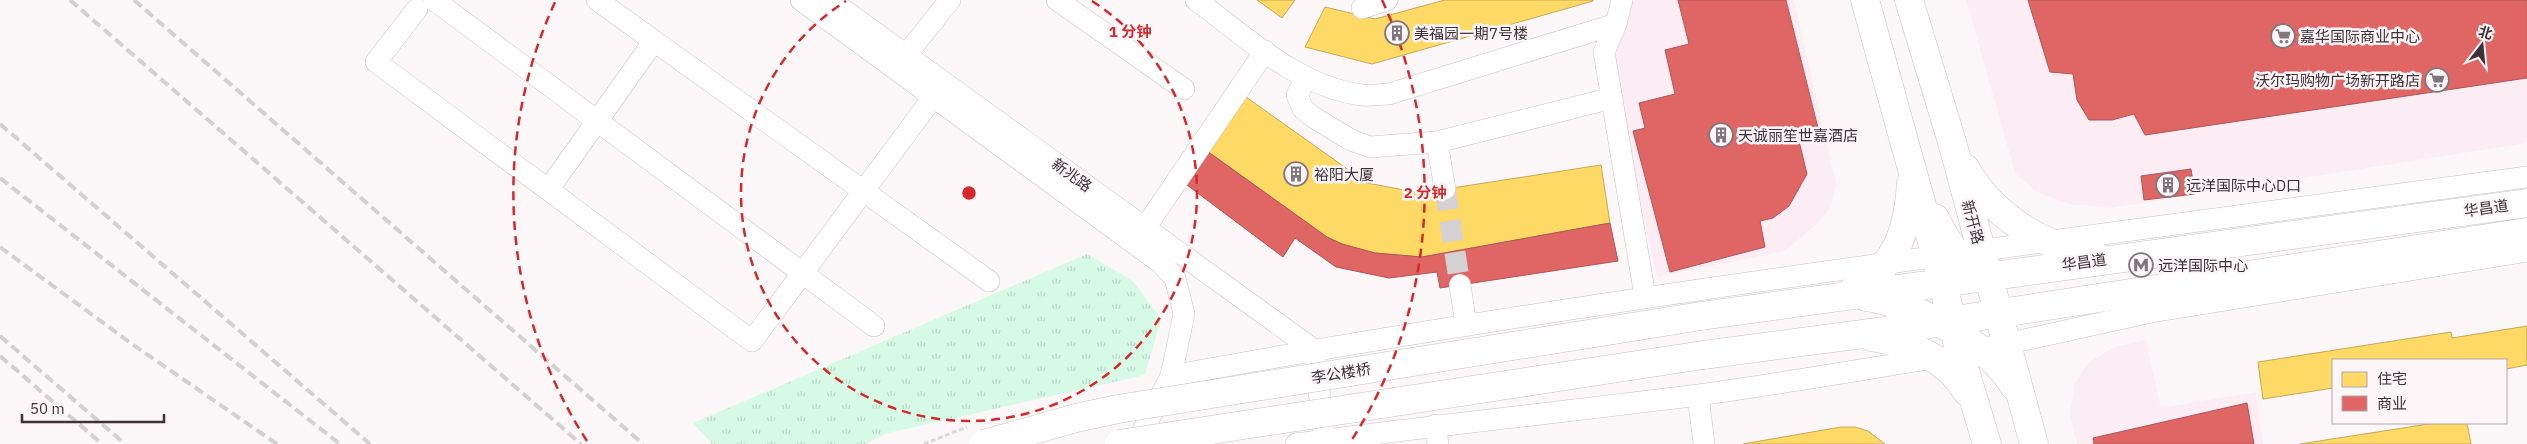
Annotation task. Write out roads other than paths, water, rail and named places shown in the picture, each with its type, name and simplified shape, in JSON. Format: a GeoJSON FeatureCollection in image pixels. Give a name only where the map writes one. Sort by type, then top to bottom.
{"type":"FeatureCollection","features":[{"type":"Feature","properties":{"kind":"main road"},"geometry":{"type":"LineString","coordinates":[[1865,0],[1909,158],[1952,263],[1998,313],[2034,444]]}},
{"type":"Feature","properties":{"kind":"main road"},"geometry":{"type":"LineString","coordinates":[[1909,0],[1952,142],[1957,191],[1952,263],[1953,340],[1987,444]]}},
{"type":"Feature","properties":{"kind":"main road"},"geometry":{"type":"LineString","coordinates":[[1952,142],[1973,181],[1989,201],[2013,222],[2051,242],[2077,252],[2114,258]]}},
{"type":"Feature","properties":{"kind":"main road"},"geometry":{"type":"LineString","coordinates":[[1848,294],[1869,282],[1889,261],[1899,243],[1908,212],[1909,158]]}},
{"type":"Feature","properties":{"kind":"main road","name":"华昌道"},"geometry":{"type":"LineString","coordinates":[[1701,316],[1848,294],[1952,263],[2114,258],[2527,203]]}},
{"type":"Feature","properties":{"kind":"main road","name":"华昌道"},"geometry":{"type":"LineString","coordinates":[[1118,444],[1703,355],[1855,334],[1953,340],[1998,313],[2527,232]]}},
{"type":"Feature","properties":{"kind":"main road"},"geometry":{"type":"LineString","coordinates":[[1952,263],[2070,288],[2120,293]]}},
{"type":"Feature","properties":{"kind":"main road"},"geometry":{"type":"LineString","coordinates":[[1855,334],[1886,322],[1906,308],[1952,263]]}},
{"type":"Feature","properties":{"kind":"main road"},"geometry":{"type":"LineString","coordinates":[[1848,294],[1873,298],[1906,308],[2008,377],[2024,405]]}},
{"type":"Feature","properties":{"kind":"main road","name":"李公楼桥"},"geometry":{"type":"LineString","coordinates":[[984,444],[1076,418],[1118,409],[1701,316]]}},
{"type":"Feature","properties":{"kind":"street"},"geometry":{"type":"LineString","coordinates":[[597,0],[989,281]]}},
{"type":"Feature","properties":{"kind":"street","name":"新兆路"},"geometry":{"type":"LineString","coordinates":[[801,0],[1161,263],[1175,278],[1184,314],[1171,376],[1136,444]]}},
{"type":"Feature","properties":{"kind":"street","name":"新兆路"},"geometry":{"type":"LineString","coordinates":[[830,0],[1314,350]]}},
{"type":"Feature","properties":{"kind":"street"},"geometry":{"type":"LineString","coordinates":[[906,55],[950,0]]}},
{"type":"Feature","properties":{"kind":"street"},"geometry":{"type":"LineString","coordinates":[[1057,0],[1184,89]]}},
{"type":"Feature","properties":{"kind":"street"},"geometry":{"type":"LineString","coordinates":[[1196,0],[1265,51],[1306,78],[1334,88],[1363,95],[1389,94],[1616,24]]}},
{"type":"Feature","properties":{"kind":"street"},"geometry":{"type":"LineString","coordinates":[[1358,3],[1387,0]]}},
{"type":"Feature","properties":{"kind":"street"},"geometry":{"type":"LineString","coordinates":[[1622,0],[1616,24],[1604,52],[1645,296]]}},
{"type":"Feature","properties":{"kind":"street"},"geometry":{"type":"LineString","coordinates":[[874,326],[804,272],[598,121],[420,2],[376,62],[752,341],[804,272],[865,192],[934,96]]}},
{"type":"Feature","properties":{"kind":"street"},"geometry":{"type":"LineString","coordinates":[[548,190],[654,41]]}},
{"type":"Feature","properties":{"kind":"street"},"geometry":{"type":"LineString","coordinates":[[1145,228],[1265,51]]}},
{"type":"Feature","properties":{"kind":"street"},"geometry":{"type":"LineString","coordinates":[[1306,78],[1297,95],[1303,110],[1351,140],[1370,147],[1437,142],[1612,98]]}},
{"type":"Feature","properties":{"kind":"street"},"geometry":{"type":"LineString","coordinates":[[1437,142],[1445,189]]}},
{"type":"Feature","properties":{"kind":"street"},"geometry":{"type":"LineString","coordinates":[[1171,376],[1314,350],[1645,296],[1889,261],[1952,263],[2051,242],[2527,177]]}},
{"type":"Feature","properties":{"kind":"street"},"geometry":{"type":"LineString","coordinates":[[1296,444],[1324,440],[1436,434],[1884,368],[1953,340],[2006,344],[2151,312],[2527,251]]}},
{"type":"Feature","properties":{"kind":"street"},"geometry":{"type":"LineString","coordinates":[[1460,285],[1466,326]]}},
{"type":"Feature","properties":{"kind":"street"},"geometry":{"type":"LineString","coordinates":[[1314,350],[1324,440]]}},
{"type":"Feature","properties":{"kind":"street"},"geometry":{"type":"LineString","coordinates":[[1698,395],[1704,444]]}},
{"type":"Feature","properties":{"kind":"tunnel"},"geometry":{"type":"LineString","coordinates":[[1445,189],[1460,285]]}},
{"type":"Feature","properties":{"kind":"railway"},"geometry":{"type":"LineString","coordinates":[[70,0],[581,444]]}},
{"type":"Feature","properties":{"kind":"railway"},"geometry":{"type":"LineString","coordinates":[[134,0],[643,444]]}},
{"type":"Feature","properties":{"kind":"railway"},"geometry":{"type":"LineString","coordinates":[[0,124],[370,444]]}},
{"type":"Feature","properties":{"kind":"railway"},"geometry":{"type":"LineString","coordinates":[[0,178],[340,444]]}},
{"type":"Feature","properties":{"kind":"railway"},"geometry":{"type":"LineString","coordinates":[[0,247],[132,344],[277,444]]}},
{"type":"Feature","properties":{"kind":"railway"},"geometry":{"type":"LineString","coordinates":[[0,336],[125,444]]}},
{"type":"Feature","properties":{"kind":"railway"},"geometry":{"type":"LineString","coordinates":[[0,356],[102,444]]}},
{"type":"Feature","properties":{"kind":"place","name":"美福园一期7号楼"},"geometry":{"type":"Point","coordinates":[1397,33]}},
{"type":"Feature","properties":{"kind":"place","name":"嘉华国际商业中心"},"geometry":{"type":"Point","coordinates":[2283,36]}},
{"type":"Feature","properties":{"kind":"place","name":"沃尔玛购物广场新开路店"},"geometry":{"type":"Point","coordinates":[2437,80]}},
{"type":"Feature","properties":{"kind":"place","name":"天诚丽笙世嘉酒店"},"geometry":{"type":"Point","coordinates":[1721,135]}},
{"type":"Feature","properties":{"kind":"place","name":"裕阳大厦"},"geometry":{"type":"Point","coordinates":[1296,174]}},
{"type":"Feature","properties":{"kind":"place","name":"远洋国际中心D口"},"geometry":{"type":"Point","coordinates":[2168,185]}},
{"type":"Feature","properties":{"kind":"place","name":"远洋国际中心"},"geometry":{"type":"Point","coordinates":[2141,265]}}]}
